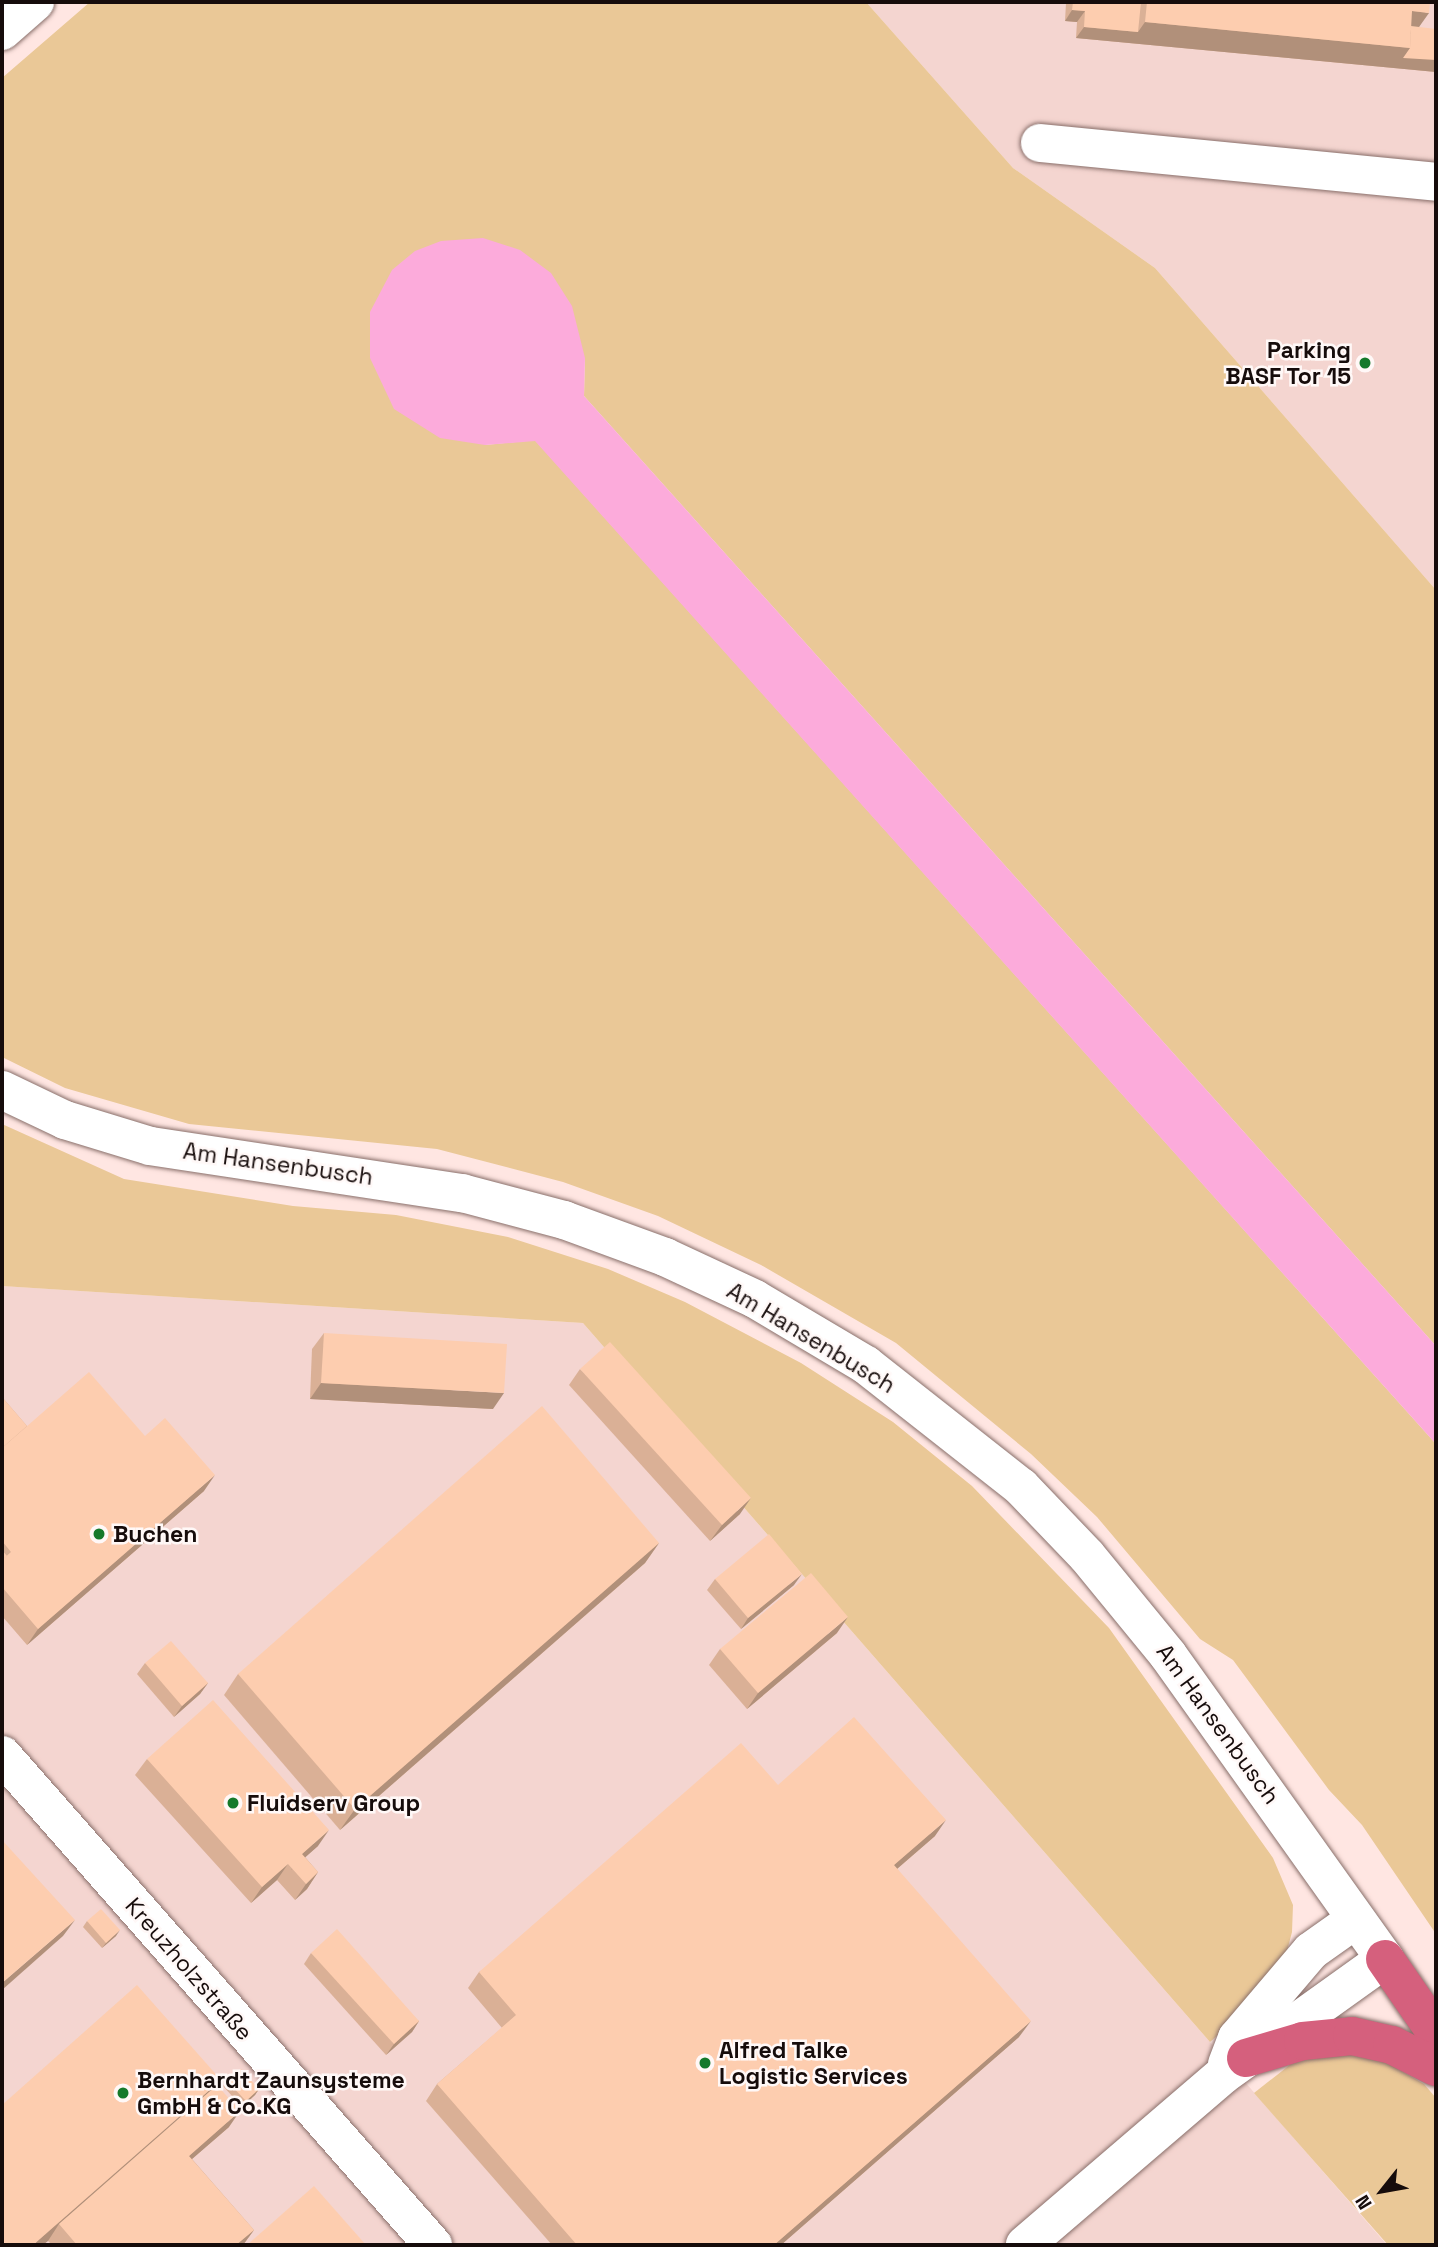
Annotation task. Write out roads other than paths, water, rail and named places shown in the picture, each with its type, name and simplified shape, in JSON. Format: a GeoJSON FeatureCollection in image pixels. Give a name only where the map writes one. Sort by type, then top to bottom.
{"type":"FeatureCollection","features":[{"type":"Feature","properties":{"kind":"highway"},"geometry":{"type":"LineString","coordinates":[[1385,1959],[1436,2033]]}},
{"type":"Feature","properties":{"kind":"highway"},"geometry":{"type":"LineString","coordinates":[[1234,2066],[1303,2042],[1352,2036],[1392,2045],[1436,2067]]}},
{"type":"Feature","properties":{"kind":"street"},"geometry":{"type":"LineString","coordinates":[[2,31],[35,2]]}},
{"type":"Feature","properties":{"kind":"street"},"geometry":{"type":"LineString","coordinates":[[1040,142],[1436,182]]}},
{"type":"Feature","properties":{"kind":"street","name":"Am Hansenbusch"},"geometry":{"type":"LineString","coordinates":[[2,1090],[65,1120],[150,1146],[463,1193],[564,1220],[665,1257],[755,1299],[866,1365],[1021,1487],[1087,1556],[1168,1655],[1385,1959]]}},
{"type":"Feature","properties":{"kind":"street","name":"Kreuzholzstraße"},"geometry":{"type":"LineString","coordinates":[[2,1755],[433,2245]]}},
{"type":"Feature","properties":{"kind":"street"},"geometry":{"type":"LineString","coordinates":[[1234,2066],[1237,2038],[1311,1951],[1356,1919]]}},
{"type":"Feature","properties":{"kind":"street"},"geometry":{"type":"LineString","coordinates":[[1025,2245],[1234,2066],[1385,1959]]}},
{"type":"Feature","properties":{"kind":"place","name":"Parking BASF Tor 15"},"geometry":{"type":"Point","coordinates":[1365,363]}},
{"type":"Feature","properties":{"kind":"place","name":"Buchen"},"geometry":{"type":"Point","coordinates":[99,1534]}},
{"type":"Feature","properties":{"kind":"place","name":"Fluidserv Group"},"geometry":{"type":"Point","coordinates":[233,1803]}},
{"type":"Feature","properties":{"kind":"place","name":"Alfred Talke Logistic Services"},"geometry":{"type":"Point","coordinates":[705,2063]}},
{"type":"Feature","properties":{"kind":"place","name":"Bernhardt Zaunsysteme GmbH & Co.KG"},"geometry":{"type":"Point","coordinates":[123,2093]}}]}
